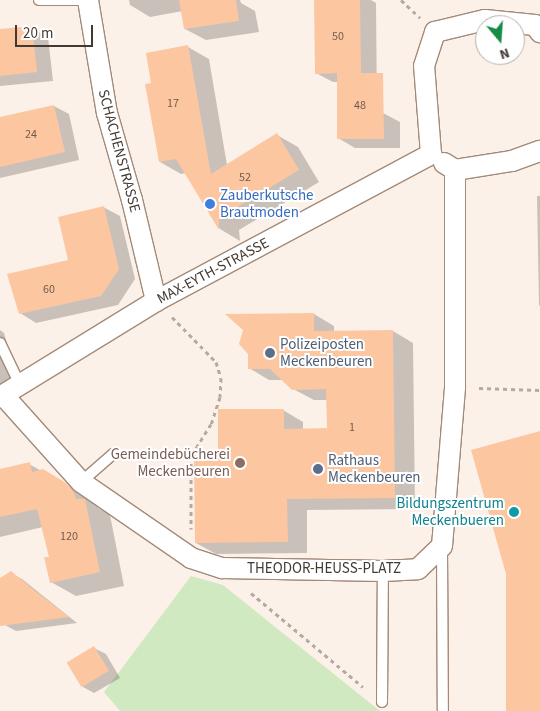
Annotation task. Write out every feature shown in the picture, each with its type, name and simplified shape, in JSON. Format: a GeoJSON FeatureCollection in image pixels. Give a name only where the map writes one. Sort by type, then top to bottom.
{"type":"FeatureCollection","features":[{"type":"Feature","properties":{"kind":"street","name":"SCHACHENSTRASSE"},"geometry":{"type":"LineString","coordinates":[[88,0],[107,113],[132,200],[156,301]]}},
{"type":"Feature","properties":{"kind":"street"},"geometry":{"type":"LineString","coordinates":[[540,32],[535,25],[485,20],[435,32],[424,66],[431,154],[455,170],[512,161],[540,151]]}},
{"type":"Feature","properties":{"kind":"street","name":"MAX-EYTH-STRASSE"},"geometry":{"type":"LineString","coordinates":[[8,393],[156,301],[431,154]]}},
{"type":"Feature","properties":{"kind":"street"},"geometry":{"type":"LineString","coordinates":[[442,546],[455,387],[455,170]]}},
{"type":"Feature","properties":{"kind":"street","name":"THEODOR-HEUSS-PLATZ"},"geometry":{"type":"LineString","coordinates":[[8,393],[81,482],[191,558],[222,568],[383,571],[418,569],[442,546]]}},
{"type":"Feature","properties":{"kind":"lane","name":"SCHACHENSTRASSE"},"geometry":{"type":"LineString","coordinates":[[39,0],[88,0]]}},
{"type":"Feature","properties":{"kind":"lane"},"geometry":{"type":"LineString","coordinates":[[0,343],[8,393]]}},
{"type":"Feature","properties":{"kind":"lane"},"geometry":{"type":"LineString","coordinates":[[81,482],[114,454]]}},
{"type":"Feature","properties":{"kind":"lane"},"geometry":{"type":"LineString","coordinates":[[442,546],[443,711]]}},
{"type":"Feature","properties":{"kind":"lane"},"geometry":{"type":"LineString","coordinates":[[382,702],[383,571]]}},
{"type":"Feature","properties":{"kind":"path"},"geometry":{"type":"LineString","coordinates":[[156,301],[216,362],[221,378],[220,397],[211,424],[190,456],[191,558]]}},
{"type":"Feature","properties":{"kind":"path"},"geometry":{"type":"LineString","coordinates":[[455,387],[540,390]]}},
{"type":"Feature","properties":{"kind":"path"},"geometry":{"type":"LineString","coordinates":[[222,568],[382,702]]}},
{"type":"Feature","properties":{"kind":"green space"},"geometry":{"type":"Polygon","coordinates":[[[191,576],[223,585],[380,711],[120,711],[104,692],[191,576]]]}},
{"type":"Feature","properties":{"kind":"building"},"geometry":{"type":"Polygon","coordinates":[[[179,0],[236,0],[239,21],[184,29],[179,0]]]}},
{"type":"Feature","properties":{"kind":"building"},"geometry":{"type":"Polygon","coordinates":[[[314,0],[360,0],[361,73],[383,73],[384,139],[337,139],[337,73],[315,74],[314,0]]]}},
{"type":"Feature","properties":{"kind":"building"},"geometry":{"type":"Polygon","coordinates":[[[32,26],[37,72],[0,76],[0,29],[32,26]]]}},
{"type":"Feature","properties":{"kind":"building"},"geometry":{"type":"Polygon","coordinates":[[[188,45],[211,174],[277,133],[299,170],[219,218],[219,230],[176,159],[159,162],[145,84],[151,83],[146,53],[188,45]]]}},
{"type":"Feature","properties":{"kind":"building"},"geometry":{"type":"Polygon","coordinates":[[[54,105],[65,152],[0,167],[0,117],[54,105]]]}},
{"type":"Feature","properties":{"kind":"building"},"geometry":{"type":"Polygon","coordinates":[[[104,206],[119,269],[101,296],[19,314],[7,274],[68,260],[58,217],[104,206]]]}},
{"type":"Feature","properties":{"kind":"building"},"geometry":{"type":"Polygon","coordinates":[[[314,313],[314,331],[393,330],[395,498],[287,499],[288,542],[195,543],[194,455],[218,454],[218,409],[284,409],[284,429],[327,428],[326,389],[292,390],[270,369],[248,369],[248,354],[239,344],[243,330],[225,314],[314,313]]]}},
{"type":"Feature","properties":{"kind":"building","name":"Bildungszentrum Meckenbueren"},"geometry":{"type":"Polygon","coordinates":[[[540,431],[540,711],[506,711],[506,574],[471,450],[540,431]]]}},
{"type":"Feature","properties":{"kind":"building"},"geometry":{"type":"Polygon","coordinates":[[[30,462],[32,472],[43,469],[66,483],[73,491],[76,499],[85,499],[100,572],[50,583],[44,557],[49,557],[37,509],[0,517],[0,469],[30,462]]]}},
{"type":"Feature","properties":{"kind":"building"},"geometry":{"type":"Polygon","coordinates":[[[11,571],[69,617],[0,626],[0,578],[11,571]]]}},
{"type":"Feature","properties":{"kind":"building"},"geometry":{"type":"Polygon","coordinates":[[[94,646],[109,671],[82,687],[67,662],[94,646]]]}},
{"type":"Feature","properties":{"kind":"place","name":"Zauberkutsche Brautmoden"},"geometry":{"type":"Point","coordinates":[210,204]}},
{"type":"Feature","properties":{"kind":"place","name":"Polizeiposten Meckenbeuren"},"geometry":{"type":"Point","coordinates":[270,353]}},
{"type":"Feature","properties":{"kind":"place","name":"Gemeindebücherei Meckenbeuren"},"geometry":{"type":"Point","coordinates":[240,463]}},
{"type":"Feature","properties":{"kind":"place","name":"Rathaus Meckenbeuren"},"geometry":{"type":"Point","coordinates":[318,469]}},
{"type":"Feature","properties":{"kind":"place","name":"Bildungszentrum Meckenbueren"},"geometry":{"type":"Point","coordinates":[514,512]}}]}
